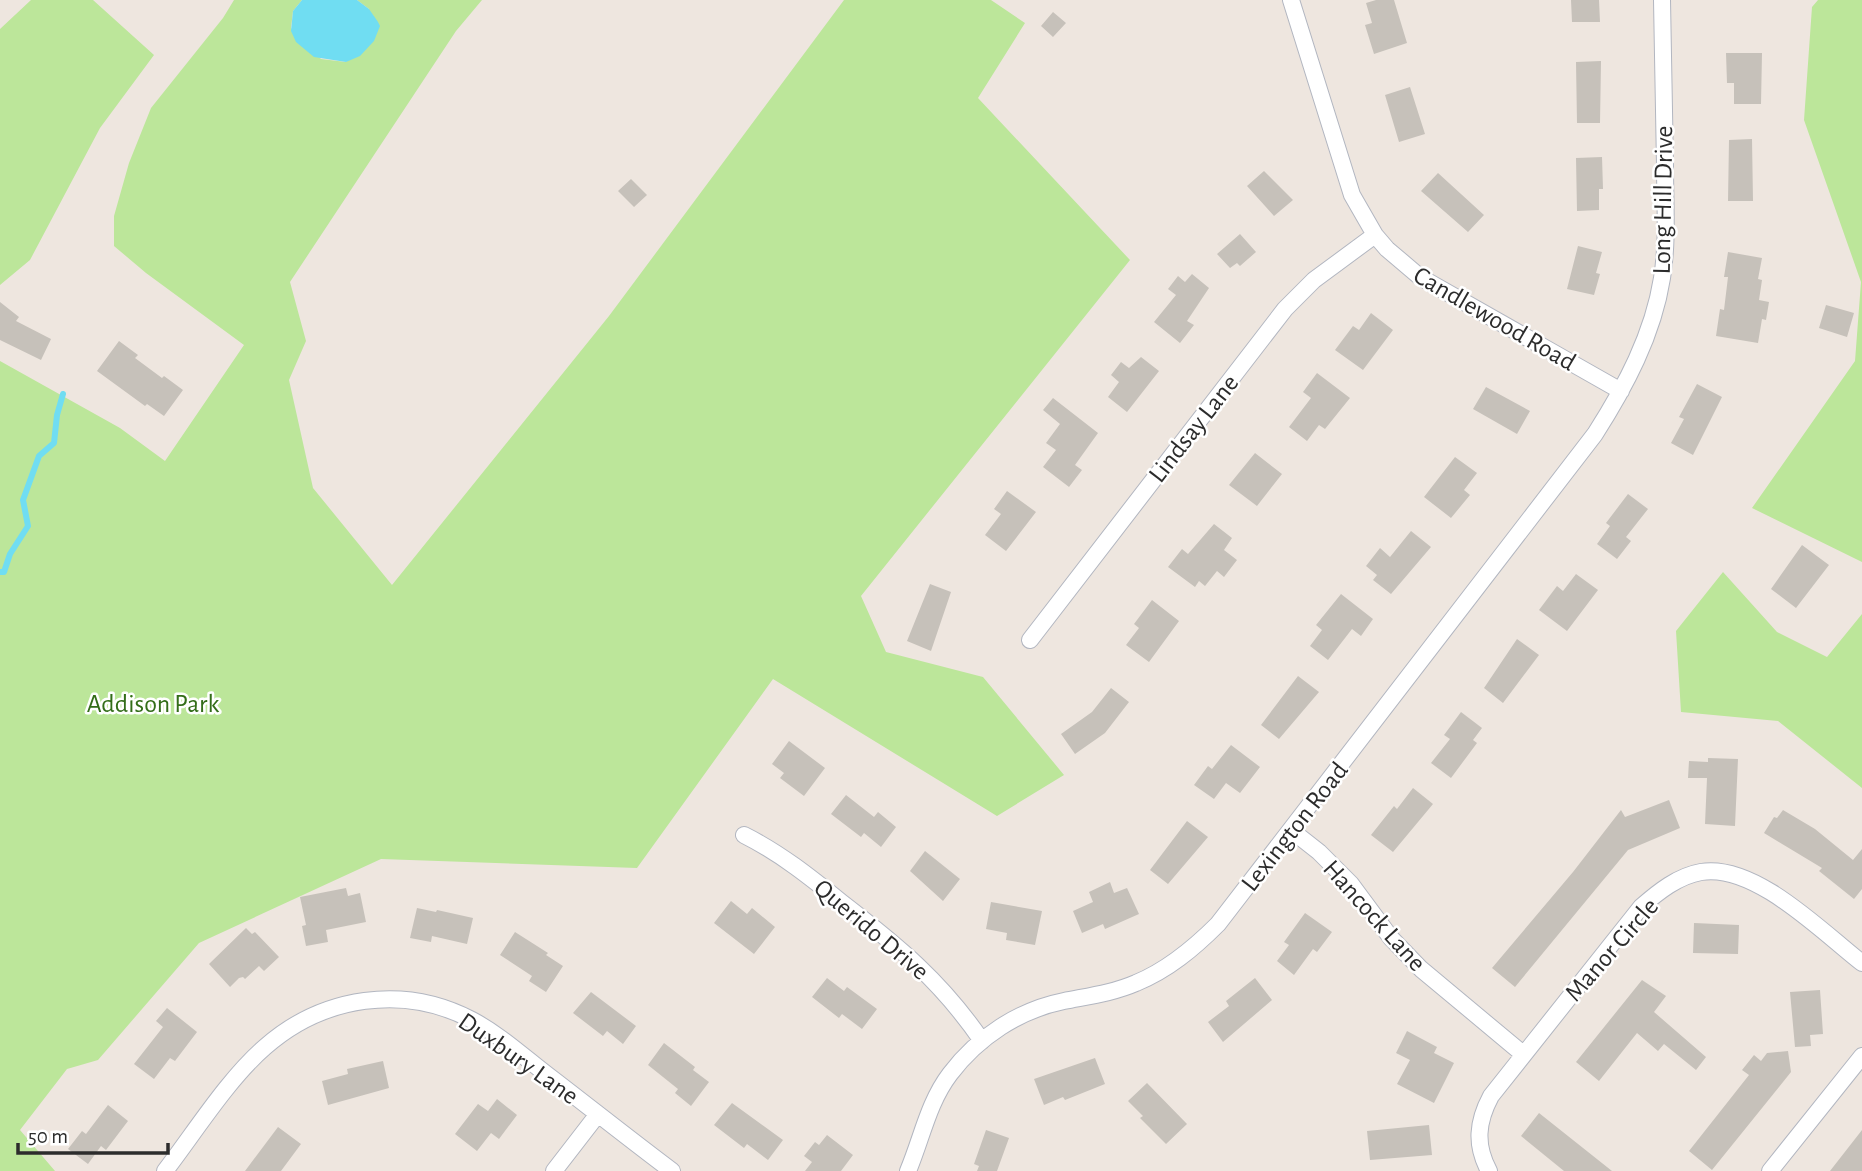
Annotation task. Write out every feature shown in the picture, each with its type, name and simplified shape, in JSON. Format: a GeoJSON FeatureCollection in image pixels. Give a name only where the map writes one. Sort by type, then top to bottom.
{"type":"FeatureCollection","features":[{"type":"Feature","properties":{"kind":"street","name":"Candlewood Road"},"geometry":{"type":"LineString","coordinates":[[1291,0],[1352,195],[1375,235],[1403,264],[1438,289],[1621,391]]}},
{"type":"Feature","properties":{"kind":"street","name":"Long Hill Drive"},"geometry":{"type":"LineString","coordinates":[[1621,391],[1647,334],[1662,279],[1665,231],[1662,0]]}},
{"type":"Feature","properties":{"kind":"street","name":"Lindsay Lane"},"geometry":{"type":"LineString","coordinates":[[1030,640],[1285,309],[1314,280],[1375,235]]}},
{"type":"Feature","properties":{"kind":"street","name":"Lexington Road"},"geometry":{"type":"LineString","coordinates":[[908,1171],[938,1092],[962,1060],[982,1041],[1026,1013],[1065,1001],[1113,992],[1148,978],[1180,958],[1218,924],[1595,434],[1621,391]]}},
{"type":"Feature","properties":{"kind":"street","name":"Hancock Lane"},"geometry":{"type":"LineString","coordinates":[[1291,830],[1319,852],[1351,884],[1391,938],[1421,969],[1523,1054]]}},
{"type":"Feature","properties":{"kind":"street","name":"Querido Drive"},"geometry":{"type":"LineString","coordinates":[[744,835],[793,864],[905,951],[949,996],[982,1041]]}},
{"type":"Feature","properties":{"kind":"street","name":"Manor Circle"},"geometry":{"type":"LineString","coordinates":[[1489,1171],[1478,1144],[1481,1118],[1491,1096],[1641,907],[1666,887],[1703,872],[1739,876],[1768,889],[1862,964]]}},
{"type":"Feature","properties":{"kind":"street","name":"Duxbury Lane"},"geometry":{"type":"LineString","coordinates":[[165,1171],[264,1047],[299,1023],[328,1010],[358,1000],[396,999],[415,1000],[454,1012],[492,1032],[671,1171]]}},
{"type":"Feature","properties":{"kind":"street"},"geometry":{"type":"LineString","coordinates":[[1770,1171],[1862,1056]]}},
{"type":"Feature","properties":{"kind":"street"},"geometry":{"type":"LineString","coordinates":[[554,1171],[598,1114]]}},
{"type":"Feature","properties":{"kind":"green space"},"geometry":{"type":"Polygon","coordinates":[[[31,0],[93,0],[154,55],[100,128],[30,260],[0,285],[0,29],[31,0]]]}},
{"type":"Feature","properties":{"kind":"green space","name":"Addison Park"},"geometry":{"type":"Polygon","coordinates":[[[234,0],[302,0],[293,11],[291,28],[321,59],[346,62],[369,9],[357,0],[482,0],[456,31],[290,282],[306,341],[289,380],[313,488],[392,585],[609,316],[844,0],[991,0],[1025,23],[978,98],[1130,260],[861,596],[886,652],[983,677],[1064,775],[997,816],[773,679],[637,868],[381,859],[199,943],[98,1060],[67,1069],[20,1130],[55,1171],[0,1171],[0,361],[120,428],[165,461],[244,345],[114,246],[114,216],[129,163],[151,108],[223,18],[234,0]]]}},
{"type":"Feature","properties":{"kind":"green space"},"geometry":{"type":"Polygon","coordinates":[[[1818,0],[1862,0],[1862,562],[1752,508],[1855,361],[1861,282],[1804,120],[1812,7],[1818,0]]]}},
{"type":"Feature","properties":{"kind":"green space"},"geometry":{"type":"Polygon","coordinates":[[[1723,572],[1777,632],[1827,657],[1862,614],[1862,788],[1778,721],[1681,712],[1676,631],[1723,572]]]}},
{"type":"Feature","properties":{"kind":"water"},"geometry":{"type":"Polygon","coordinates":[[[302,0],[357,0],[369,9],[380,26],[374,41],[360,56],[346,62],[314,57],[296,42],[291,31],[293,11],[302,0]]]}},
{"type":"Feature","properties":{"kind":"building"},"geometry":{"type":"Polygon","coordinates":[[[1394,0],[1407,43],[1374,54],[1365,25],[1372,23],[1366,3],[1394,0]]]}},
{"type":"Feature","properties":{"kind":"building"},"geometry":{"type":"Polygon","coordinates":[[[1571,0],[1599,0],[1600,22],[1572,22],[1571,0]]]}},
{"type":"Feature","properties":{"kind":"building"},"geometry":{"type":"Polygon","coordinates":[[[1053,12],[1066,23],[1053,37],[1041,26],[1053,12]]]}},
{"type":"Feature","properties":{"kind":"building"},"geometry":{"type":"Polygon","coordinates":[[[1726,53],[1762,53],[1761,104],[1734,104],[1734,83],[1727,83],[1726,53]]]}},
{"type":"Feature","properties":{"kind":"building"},"geometry":{"type":"Polygon","coordinates":[[[1601,61],[1600,123],[1577,123],[1576,62],[1601,61]]]}},
{"type":"Feature","properties":{"kind":"building"},"geometry":{"type":"Polygon","coordinates":[[[1410,87],[1425,134],[1399,142],[1385,95],[1410,87]]]}},
{"type":"Feature","properties":{"kind":"building"},"geometry":{"type":"Polygon","coordinates":[[[1752,139],[1753,201],[1728,201],[1729,140],[1752,139]]]}},
{"type":"Feature","properties":{"kind":"building"},"geometry":{"type":"Polygon","coordinates":[[[1602,157],[1603,189],[1599,189],[1599,210],[1577,211],[1576,158],[1602,157]]]}},
{"type":"Feature","properties":{"kind":"building"},"geometry":{"type":"Polygon","coordinates":[[[1264,171],[1293,200],[1274,216],[1247,186],[1264,171]]]}},
{"type":"Feature","properties":{"kind":"building"},"geometry":{"type":"Polygon","coordinates":[[[1438,173],[1484,215],[1468,232],[1421,191],[1438,173]]]}},
{"type":"Feature","properties":{"kind":"building"},"geometry":{"type":"Polygon","coordinates":[[[631,179],[647,195],[634,207],[618,191],[631,179]]]}},
{"type":"Feature","properties":{"kind":"building"},"geometry":{"type":"Polygon","coordinates":[[[1240,234],[1256,252],[1240,266],[1237,263],[1230,268],[1217,254],[1240,234]]]}},
{"type":"Feature","properties":{"kind":"building"},"geometry":{"type":"Polygon","coordinates":[[[1578,246],[1602,252],[1594,295],[1567,289],[1578,246]]]}},
{"type":"Feature","properties":{"kind":"building"},"geometry":{"type":"Polygon","coordinates":[[[1728,252],[1762,258],[1758,279],[1762,280],[1759,300],[1769,302],[1766,320],[1762,319],[1758,343],[1716,336],[1720,309],[1724,310],[1728,277],[1724,277],[1728,252]]]}},
{"type":"Feature","properties":{"kind":"building"},"geometry":{"type":"Polygon","coordinates":[[[1192,274],[1209,288],[1187,321],[1194,325],[1180,343],[1154,322],[1176,295],[1168,289],[1178,276],[1185,282],[1192,274]]]}},
{"type":"Feature","properties":{"kind":"building"},"geometry":{"type":"Polygon","coordinates":[[[0,302],[19,317],[16,321],[51,339],[41,360],[0,340],[0,302]]]}},
{"type":"Feature","properties":{"kind":"building"},"geometry":{"type":"Polygon","coordinates":[[[1826,305],[1854,313],[1847,337],[1819,328],[1826,305]]]}},
{"type":"Feature","properties":{"kind":"building"},"geometry":{"type":"Polygon","coordinates":[[[1371,313],[1393,330],[1363,370],[1335,350],[1353,326],[1359,330],[1371,313]]]}},
{"type":"Feature","properties":{"kind":"building"},"geometry":{"type":"Polygon","coordinates":[[[119,341],[138,355],[135,358],[183,390],[164,416],[147,404],[145,406],[97,371],[119,341]]]}},
{"type":"Feature","properties":{"kind":"building"},"geometry":{"type":"Polygon","coordinates":[[[1141,357],[1159,371],[1127,412],[1108,397],[1119,382],[1111,375],[1121,362],[1129,368],[1141,357]]]}},
{"type":"Feature","properties":{"kind":"building"},"geometry":{"type":"Polygon","coordinates":[[[1317,373],[1350,398],[1325,429],[1319,425],[1307,441],[1289,427],[1311,398],[1303,392],[1317,373]]]}},
{"type":"Feature","properties":{"kind":"building"},"geometry":{"type":"Polygon","coordinates":[[[1697,384],[1722,397],[1693,455],[1671,443],[1684,419],[1679,417],[1697,384]]]}},
{"type":"Feature","properties":{"kind":"building"},"geometry":{"type":"Polygon","coordinates":[[[1486,387],[1530,411],[1517,434],[1473,409],[1486,387]]]}},
{"type":"Feature","properties":{"kind":"building"},"geometry":{"type":"Polygon","coordinates":[[[1053,398],[1098,433],[1075,465],[1082,470],[1069,487],[1043,467],[1056,450],[1046,443],[1060,424],[1043,410],[1053,398]]]}},
{"type":"Feature","properties":{"kind":"building"},"geometry":{"type":"Polygon","coordinates":[[[1255,453],[1282,474],[1257,506],[1229,485],[1255,453]]]}},
{"type":"Feature","properties":{"kind":"building"},"geometry":{"type":"Polygon","coordinates":[[[1455,457],[1477,473],[1464,490],[1470,495],[1451,518],[1424,497],[1455,457]]]}},
{"type":"Feature","properties":{"kind":"building"},"geometry":{"type":"Polygon","coordinates":[[[1007,491],[1036,512],[1006,551],[985,535],[1001,514],[994,509],[1007,491]]]}},
{"type":"Feature","properties":{"kind":"building"},"geometry":{"type":"Polygon","coordinates":[[[1628,494],[1648,509],[1626,537],[1631,541],[1617,559],[1597,544],[1610,526],[1606,523],[1628,494]]]}},
{"type":"Feature","properties":{"kind":"building"},"geometry":{"type":"Polygon","coordinates":[[[1214,524],[1232,538],[1224,550],[1237,560],[1224,577],[1217,571],[1205,586],[1199,581],[1195,587],[1168,567],[1182,549],[1188,554],[1214,524]]]}},
{"type":"Feature","properties":{"kind":"building"},"geometry":{"type":"Polygon","coordinates":[[[1411,531],[1431,547],[1391,594],[1373,580],[1377,575],[1366,566],[1380,548],[1390,557],[1411,531]]]}},
{"type":"Feature","properties":{"kind":"building"},"geometry":{"type":"Polygon","coordinates":[[[1802,545],[1829,565],[1796,608],[1771,589],[1802,545]]]}},
{"type":"Feature","properties":{"kind":"building"},"geometry":{"type":"Polygon","coordinates":[[[1576,574],[1598,590],[1567,631],[1539,610],[1557,586],[1563,591],[1576,574]]]}},
{"type":"Feature","properties":{"kind":"building"},"geometry":{"type":"Polygon","coordinates":[[[930,584],[951,592],[931,651],[907,641],[930,584]]]}},
{"type":"Feature","properties":{"kind":"building"},"geometry":{"type":"Polygon","coordinates":[[[1341,594],[1373,619],[1361,636],[1352,629],[1328,660],[1310,646],[1322,630],[1316,625],[1341,594]]]}},
{"type":"Feature","properties":{"kind":"building"},"geometry":{"type":"Polygon","coordinates":[[[1152,600],[1179,621],[1149,662],[1126,645],[1139,628],[1134,624],[1152,600]]]}},
{"type":"Feature","properties":{"kind":"building"},"geometry":{"type":"Polygon","coordinates":[[[1517,639],[1539,655],[1503,703],[1484,688],[1517,639]]]}},
{"type":"Feature","properties":{"kind":"building"},"geometry":{"type":"Polygon","coordinates":[[[1298,676],[1319,692],[1279,739],[1261,725],[1298,676]]]}},
{"type":"Feature","properties":{"kind":"building"},"geometry":{"type":"Polygon","coordinates":[[[1111,688],[1129,702],[1105,733],[1075,754],[1061,734],[1092,712],[1111,688]]]}},
{"type":"Feature","properties":{"kind":"building"},"geometry":{"type":"Polygon","coordinates":[[[1461,712],[1482,728],[1473,740],[1477,743],[1451,778],[1431,763],[1450,739],[1444,735],[1461,712]]]}},
{"type":"Feature","properties":{"kind":"building"},"geometry":{"type":"Polygon","coordinates":[[[789,741],[825,768],[804,796],[780,778],[784,773],[772,764],[789,741]]]}},
{"type":"Feature","properties":{"kind":"building"},"geometry":{"type":"Polygon","coordinates":[[[1231,745],[1260,767],[1240,793],[1226,783],[1214,799],[1194,785],[1208,766],[1212,769],[1231,745]]]}},
{"type":"Feature","properties":{"kind":"building"},"geometry":{"type":"Polygon","coordinates":[[[1708,758],[1738,759],[1735,826],[1705,824],[1707,778],[1688,778],[1689,761],[1708,762],[1708,758]]]}},
{"type":"Feature","properties":{"kind":"building"},"geometry":{"type":"Polygon","coordinates":[[[1413,788],[1433,804],[1393,852],[1371,835],[1394,806],[1397,809],[1413,788]]]}},
{"type":"Feature","properties":{"kind":"building"},"geometry":{"type":"Polygon","coordinates":[[[846,795],[874,817],[878,812],[896,827],[881,847],[864,833],[861,837],[831,814],[846,795]]]}},
{"type":"Feature","properties":{"kind":"building"},"geometry":{"type":"Polygon","coordinates":[[[1669,800],[1680,828],[1628,850],[1515,987],[1492,968],[1621,810],[1625,817],[1669,800]]]}},
{"type":"Feature","properties":{"kind":"building"},"geometry":{"type":"Polygon","coordinates":[[[1783,810],[1815,829],[1853,860],[1862,849],[1862,889],[1854,899],[1819,871],[1822,868],[1764,833],[1774,817],[1777,818],[1783,810]]]}},
{"type":"Feature","properties":{"kind":"building"},"geometry":{"type":"Polygon","coordinates":[[[1187,821],[1208,837],[1168,884],[1150,870],[1187,821]]]}},
{"type":"Feature","properties":{"kind":"building"},"geometry":{"type":"Polygon","coordinates":[[[925,851],[960,879],[943,901],[910,871],[925,851]]]}},
{"type":"Feature","properties":{"kind":"building"},"geometry":{"type":"Polygon","coordinates":[[[1110,882],[1114,893],[1127,888],[1139,914],[1105,929],[1103,924],[1082,933],[1073,911],[1093,902],[1089,892],[1110,882]]]}},
{"type":"Feature","properties":{"kind":"building"},"geometry":{"type":"Polygon","coordinates":[[[346,888],[348,896],[360,893],[366,922],[326,930],[328,942],[306,946],[302,926],[306,925],[300,897],[346,888]]]}},
{"type":"Feature","properties":{"kind":"building"},"geometry":{"type":"Polygon","coordinates":[[[731,901],[747,914],[752,908],[775,927],[754,954],[714,923],[731,901]]]}},
{"type":"Feature","properties":{"kind":"building"},"geometry":{"type":"Polygon","coordinates":[[[991,902],[1042,911],[1035,945],[1006,940],[1007,933],[986,929],[991,902]]]}},
{"type":"Feature","properties":{"kind":"building"},"geometry":{"type":"Polygon","coordinates":[[[417,908],[473,918],[467,944],[432,936],[431,942],[410,938],[417,908]]]}},
{"type":"Feature","properties":{"kind":"building"},"geometry":{"type":"Polygon","coordinates":[[[1305,913],[1332,932],[1317,952],[1313,949],[1294,975],[1277,961],[1289,945],[1284,942],[1305,913]]]}},
{"type":"Feature","properties":{"kind":"building"},"geometry":{"type":"Polygon","coordinates":[[[1694,923],[1739,925],[1738,954],[1693,953],[1694,923]]]}},
{"type":"Feature","properties":{"kind":"building"},"geometry":{"type":"Polygon","coordinates":[[[246,928],[252,934],[255,932],[279,957],[264,971],[259,966],[245,979],[239,978],[230,987],[209,964],[246,928]]]}},
{"type":"Feature","properties":{"kind":"building"},"geometry":{"type":"Polygon","coordinates":[[[515,932],[563,966],[546,992],[529,981],[532,976],[500,955],[515,932]]]}},
{"type":"Feature","properties":{"kind":"building"},"geometry":{"type":"Polygon","coordinates":[[[827,978],[844,991],[847,987],[877,1009],[862,1029],[842,1014],[839,1018],[812,997],[827,978]]]}},
{"type":"Feature","properties":{"kind":"building"},"geometry":{"type":"Polygon","coordinates":[[[1255,978],[1272,1000],[1223,1042],[1208,1022],[1229,1006],[1226,1001],[1255,978]]]}},
{"type":"Feature","properties":{"kind":"building"},"geometry":{"type":"Polygon","coordinates":[[[1642,980],[1666,996],[1654,1012],[1706,1057],[1696,1070],[1664,1044],[1658,1051],[1637,1033],[1599,1081],[1576,1062],[1642,980]]]}},
{"type":"Feature","properties":{"kind":"building"},"geometry":{"type":"Polygon","coordinates":[[[1820,990],[1823,1034],[1810,1035],[1811,1046],[1795,1047],[1790,992],[1820,990]]]}},
{"type":"Feature","properties":{"kind":"building"},"geometry":{"type":"Polygon","coordinates":[[[591,992],[636,1026],[623,1044],[607,1031],[603,1036],[573,1013],[591,992]]]}},
{"type":"Feature","properties":{"kind":"building"},"geometry":{"type":"Polygon","coordinates":[[[167,1008],[197,1032],[175,1061],[170,1058],[154,1079],[134,1064],[163,1027],[156,1021],[167,1008]]]}},
{"type":"Feature","properties":{"kind":"building"},"geometry":{"type":"Polygon","coordinates":[[[1407,1031],[1437,1047],[1434,1053],[1454,1063],[1434,1103],[1397,1084],[1410,1060],[1396,1053],[1407,1031]]]}},
{"type":"Feature","properties":{"kind":"building"},"geometry":{"type":"Polygon","coordinates":[[[664,1043],[695,1067],[693,1070],[709,1082],[691,1106],[675,1093],[678,1089],[648,1065],[664,1043]]]}},
{"type":"Feature","properties":{"kind":"building"},"geometry":{"type":"Polygon","coordinates":[[[1788,1051],[1791,1072],[1712,1170],[1689,1151],[1749,1075],[1742,1070],[1754,1055],[1761,1061],[1767,1053],[1788,1051]]]}},
{"type":"Feature","properties":{"kind":"building"},"geometry":{"type":"Polygon","coordinates":[[[1095,1058],[1105,1084],[1065,1100],[1063,1097],[1044,1105],[1034,1079],[1095,1058]]]}},
{"type":"Feature","properties":{"kind":"building"},"geometry":{"type":"Polygon","coordinates":[[[383,1061],[389,1088],[328,1105],[322,1081],[348,1074],[347,1069],[383,1061]]]}},
{"type":"Feature","properties":{"kind":"building"},"geometry":{"type":"Polygon","coordinates":[[[1147,1083],[1187,1124],[1166,1144],[1140,1118],[1143,1116],[1128,1101],[1147,1083]]]}},
{"type":"Feature","properties":{"kind":"building"},"geometry":{"type":"Polygon","coordinates":[[[497,1099],[517,1115],[499,1139],[491,1133],[477,1151],[455,1134],[478,1104],[488,1111],[497,1099]]]}},
{"type":"Feature","properties":{"kind":"building"},"geometry":{"type":"Polygon","coordinates":[[[732,1103],[783,1140],[768,1160],[747,1144],[744,1148],[714,1125],[732,1103]]]}},
{"type":"Feature","properties":{"kind":"building"},"geometry":{"type":"Polygon","coordinates":[[[108,1105],[128,1121],[106,1150],[101,1146],[88,1164],[68,1149],[82,1131],[86,1134],[108,1105]]]}},
{"type":"Feature","properties":{"kind":"building"},"geometry":{"type":"Polygon","coordinates":[[[1539,1113],[1612,1171],[1564,1171],[1521,1136],[1539,1113]]]}},
{"type":"Feature","properties":{"kind":"building"},"geometry":{"type":"Polygon","coordinates":[[[1429,1125],[1432,1155],[1370,1160],[1367,1131],[1429,1125]]]}},
{"type":"Feature","properties":{"kind":"building"},"geometry":{"type":"Polygon","coordinates":[[[278,1127],[301,1144],[281,1171],[245,1171],[278,1127]]]}},
{"type":"Feature","properties":{"kind":"building"},"geometry":{"type":"Polygon","coordinates":[[[986,1130],[1009,1138],[997,1171],[977,1171],[979,1166],[974,1164],[986,1130]]]}},
{"type":"Feature","properties":{"kind":"building"},"geometry":{"type":"Polygon","coordinates":[[[1862,1130],[1862,1171],[1830,1171],[1862,1130]]]}},
{"type":"Feature","properties":{"kind":"building"},"geometry":{"type":"Polygon","coordinates":[[[827,1135],[853,1155],[841,1171],[805,1171],[812,1162],[804,1156],[815,1142],[819,1145],[827,1135]]]}},
{"type":"Feature","properties":{"kind":"waterway"},"geometry":{"type":"LineString","coordinates":[[0,572],[4,572],[10,554],[28,526],[23,500],[39,456],[54,443],[57,415],[63,394]]}}]}
